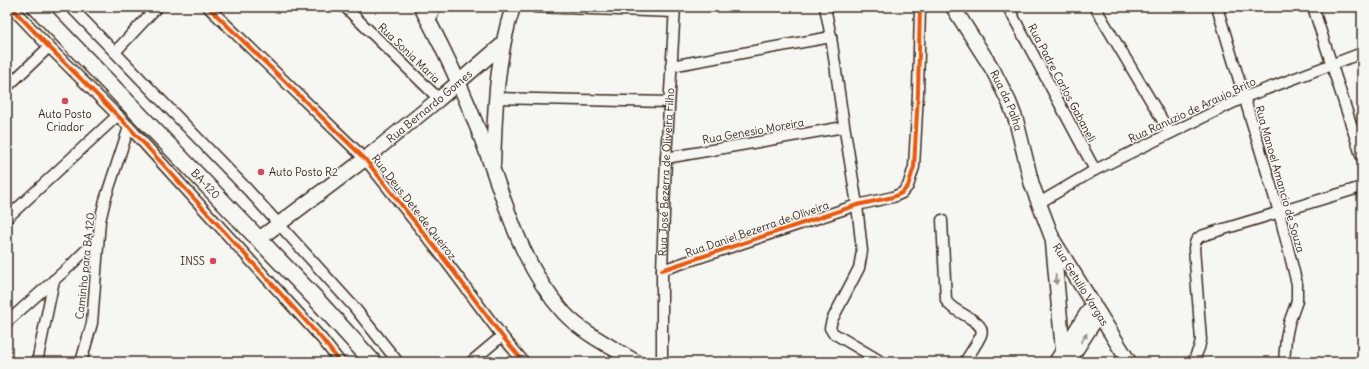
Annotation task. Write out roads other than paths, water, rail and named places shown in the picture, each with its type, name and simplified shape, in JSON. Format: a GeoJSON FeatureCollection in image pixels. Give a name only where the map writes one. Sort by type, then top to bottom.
{"type":"FeatureCollection","features":[{"type":"Feature","properties":{"kind":"main road","name":"BA-120"},"geometry":{"type":"LineString","coordinates":[[36,7],[259,239],[373,362]]}},
{"type":"Feature","properties":{"kind":"main road"},"geometry":{"type":"LineString","coordinates":[[421,7],[458,83],[493,170],[504,204],[528,259],[542,284],[565,314],[581,328],[636,362]]}},
{"type":"Feature","properties":{"kind":"main road"},"geometry":{"type":"LineString","coordinates":[[493,170],[496,98],[506,28],[514,7]]}},
{"type":"Feature","properties":{"kind":"main road","name":"Rua da Palha"},"geometry":{"type":"LineString","coordinates":[[953,7],[993,70],[1009,102],[1016,120],[1032,185],[1039,203]]}},
{"type":"Feature","properties":{"kind":"main road","name":"Rua Bernardo Gomes"},"geometry":{"type":"LineString","coordinates":[[259,239],[365,159],[439,99],[503,44]]}},
{"type":"Feature","properties":{"kind":"main road","name":"Rua Getulio Vargas"},"geometry":{"type":"LineString","coordinates":[[1039,203],[1053,240],[1129,362]]}},
{"type":"Feature","properties":{"kind":"main road"},"geometry":{"type":"LineString","coordinates":[[1053,240],[1062,358]]}},
{"type":"Feature","properties":{"kind":"main road"},"geometry":{"type":"LineString","coordinates":[[1062,358],[1096,309]]}},
{"type":"Feature","properties":{"kind":"street"},"geometry":{"type":"LineString","coordinates":[[11,7],[48,47],[129,127],[322,339],[340,362]]}},
{"type":"Feature","properties":{"kind":"street"},"geometry":{"type":"LineString","coordinates":[[71,7],[248,190],[354,307],[398,362]]}},
{"type":"Feature","properties":{"kind":"street"},"geometry":{"type":"LineString","coordinates":[[115,52],[157,7]]}},
{"type":"Feature","properties":{"kind":"street","name":"Rua Deus Dete de Queiroz"},"geometry":{"type":"LineString","coordinates":[[208,7],[365,159],[442,256],[502,336],[524,362]]}},
{"type":"Feature","properties":{"kind":"street","name":"Rua Sonia Maria"},"geometry":{"type":"LineString","coordinates":[[345,7],[439,99]]}},
{"type":"Feature","properties":{"kind":"street"},"geometry":{"type":"LineString","coordinates":[[430,23],[435,7]]}},
{"type":"Feature","properties":{"kind":"street"},"geometry":{"type":"LineString","coordinates":[[535,7],[674,10]]}},
{"type":"Feature","properties":{"kind":"street"},"geometry":{"type":"LineString","coordinates":[[825,7],[857,205],[862,251],[859,268],[832,320],[830,328],[833,333],[882,362]]}},
{"type":"Feature","properties":{"kind":"street"},"geometry":{"type":"LineString","coordinates":[[857,205],[893,197],[902,193],[908,186],[914,166],[918,93],[920,7]]}},
{"type":"Feature","properties":{"kind":"street","name":"Rua Padre Carlos Gabaneli"},"geometry":{"type":"LineString","coordinates":[[1008,7],[1095,170]]}},
{"type":"Feature","properties":{"kind":"street"},"geometry":{"type":"LineString","coordinates":[[1095,7],[1170,133]]}},
{"type":"Feature","properties":{"kind":"street","name":"Rua Manoel Amancio de Souza"},"geometry":{"type":"LineString","coordinates":[[1217,7],[1279,212],[1297,284],[1297,301],[1289,323],[1284,362]]}},
{"type":"Feature","properties":{"kind":"street"},"geometry":{"type":"LineString","coordinates":[[1313,7],[1362,158]]}},
{"type":"Feature","properties":{"kind":"street","name":"Rua José Bezerra de Oliveira Filho"},"geometry":{"type":"LineString","coordinates":[[662,362],[662,270],[674,10]]}},
{"type":"Feature","properties":{"kind":"street"},"geometry":{"type":"LineString","coordinates":[[671,66],[831,37]]}},
{"type":"Feature","properties":{"kind":"street"},"geometry":{"type":"LineString","coordinates":[[7,87],[48,47]]}},
{"type":"Feature","properties":{"kind":"street","name":"Rua Ranuzio de Araujo Brito"},"geometry":{"type":"LineString","coordinates":[[1039,203],[1095,170],[1245,97],[1362,53]]}},
{"type":"Feature","properties":{"kind":"street"},"geometry":{"type":"LineString","coordinates":[[496,98],[669,102]]}},
{"type":"Feature","properties":{"kind":"street"},"geometry":{"type":"LineString","coordinates":[[7,218],[118,116]]}},
{"type":"Feature","properties":{"kind":"street","name":"Caminho para BA 120"},"geometry":{"type":"LineString","coordinates":[[81,362],[92,323],[100,222],[105,200],[129,127]]}},
{"type":"Feature","properties":{"kind":"street","name":"Rua Genesio Moreira"},"geometry":{"type":"LineString","coordinates":[[666,158],[844,127]]}},
{"type":"Feature","properties":{"kind":"street"},"geometry":{"type":"LineString","coordinates":[[1193,362],[1199,348],[1201,332],[1194,248],[1195,242],[1201,236],[1362,186]]}},
{"type":"Feature","properties":{"kind":"street","name":"Rua Daniel Bezerra de Oliveira"},"geometry":{"type":"LineString","coordinates":[[662,270],[857,205]]}},
{"type":"Feature","properties":{"kind":"street"},"geometry":{"type":"LineString","coordinates":[[942,220],[946,300],[950,306],[981,326],[982,334],[965,362]]}},
{"type":"Feature","properties":{"kind":"street"},"geometry":{"type":"LineString","coordinates":[[7,322],[98,238]]}},
{"type":"Feature","properties":{"kind":"street"},"geometry":{"type":"LineString","coordinates":[[37,362],[54,280]]}},
{"type":"Feature","properties":{"kind":"street"},"geometry":{"type":"LineString","coordinates":[[471,362],[502,336]]}},
{"type":"Feature","properties":{"kind":"place","name":"Auto Posto Criador"},"geometry":{"type":"Point","coordinates":[65,101]}},
{"type":"Feature","properties":{"kind":"place","name":"Auto Posto R2"},"geometry":{"type":"Point","coordinates":[261,172]}},
{"type":"Feature","properties":{"kind":"place","name":"INSS"},"geometry":{"type":"Point","coordinates":[213,261]}}]}
